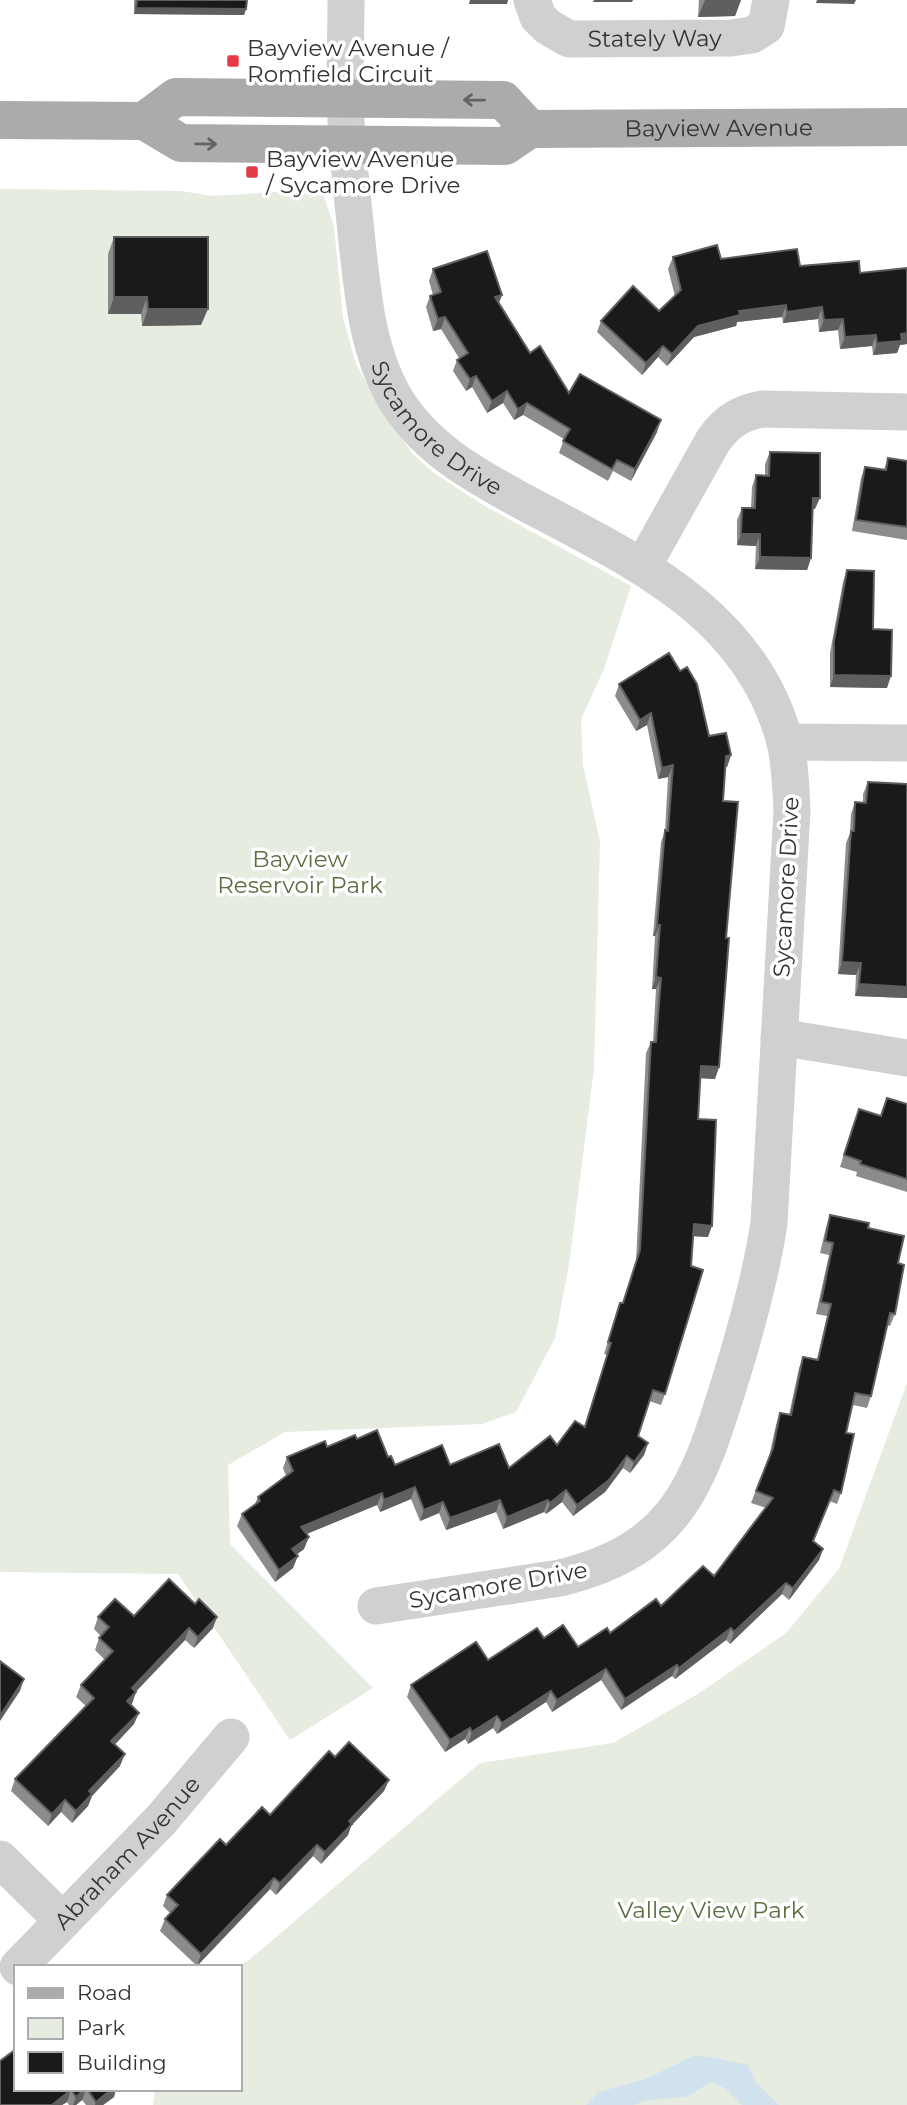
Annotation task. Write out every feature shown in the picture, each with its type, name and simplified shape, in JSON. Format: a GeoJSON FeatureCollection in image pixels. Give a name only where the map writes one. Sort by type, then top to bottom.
{"type":"FeatureCollection","features":[{"type":"Feature","properties":{"kind":"main road","name":"Bayview Avenue"},"geometry":{"type":"LineString","coordinates":[[0,120],[144,121],[181,144],[346,122],[505,146],[530,129],[907,127]]}},
{"type":"Feature","properties":{"kind":"street","name":"Sycamore Drive"},"geometry":{"type":"LineString","coordinates":[[346,0],[346,122],[365,313],[376,357],[394,396],[426,437],[442,453],[471,474],[643,566],[701,608],[730,638],[754,671],[772,706],[785,742],[792,810],[768,1223],[762,1266],[752,1308],[709,1448],[688,1493],[671,1517],[651,1537],[620,1557],[585,1572],[376,1606]]}},
{"type":"Feature","properties":{"kind":"street","name":"Stately Way"},"geometry":{"type":"LineString","coordinates":[[532,0],[538,17],[548,27],[569,39],[690,40],[752,35],[766,26],[771,0]]}},
{"type":"Feature","properties":{"kind":"street"},"geometry":{"type":"LineString","coordinates":[[643,566],[713,441],[722,428],[734,418],[748,411],[762,410],[907,412]]}},
{"type":"Feature","properties":{"kind":"street"},"geometry":{"type":"LineString","coordinates":[[785,742],[907,743]]}},
{"type":"Feature","properties":{"kind":"street"},"geometry":{"type":"LineString","coordinates":[[779,1037],[907,1058]]}},
{"type":"Feature","properties":{"kind":"street","name":"Abraham Avenue"},"geometry":{"type":"LineString","coordinates":[[20,1965],[161,1819],[231,1737]]}},
{"type":"Feature","properties":{"kind":"street"},"geometry":{"type":"LineString","coordinates":[[0,1859],[63,1921]]}},
{"type":"Feature","properties":{"kind":"street","name":"Abraham Avenue"},"geometry":{"type":"LineString","coordinates":[[0,1986],[14,1971]]}},
{"type":"Feature","properties":{"kind":"green space","name":"Bayview Reservoir Park"},"geometry":{"type":"Polygon","coordinates":[[[0,189],[181,191],[213,196],[274,192],[323,194],[334,226],[343,318],[356,364],[379,405],[412,453],[434,473],[483,505],[631,586],[604,669],[581,719],[583,765],[600,842],[594,1069],[569,1265],[555,1338],[516,1412],[482,1424],[285,1432],[228,1465],[230,1544],[373,1688],[290,1740],[178,1574],[0,1572],[0,189]]]}},
{"type":"Feature","properties":{"kind":"green space","name":"Valley View Park"},"geometry":{"type":"Polygon","coordinates":[[[907,1383],[907,2105],[153,2105],[155,2091],[242,2091],[242,1965],[240,1965],[249,1960],[480,1763],[613,1743],[698,1694],[786,1633],[839,1569],[907,1383]]]}},
{"type":"Feature","properties":{"kind":"water"},"geometry":{"type":"Polygon","coordinates":[[[694,2056],[748,2065],[756,2082],[779,2105],[742,2105],[725,2088],[710,2082],[689,2096],[643,2101],[634,2105],[586,2105],[599,2092],[645,2079],[694,2056]]]}},
{"type":"Feature","properties":{"kind":"building"},"geometry":{"type":"Polygon","coordinates":[[[137,0],[247,0],[246,9],[136,8],[137,0]]]}},
{"type":"Feature","properties":{"kind":"building"},"geometry":{"type":"Polygon","coordinates":[[[114,237],[208,237],[208,309],[148,309],[147,297],[114,297],[114,237]]]}},
{"type":"Feature","properties":{"kind":"building"},"geometry":{"type":"Polygon","coordinates":[[[717,245],[721,259],[797,249],[800,266],[859,261],[860,273],[907,268],[907,333],[901,334],[902,341],[877,343],[876,335],[845,337],[843,319],[824,320],[822,307],[787,312],[786,305],[739,311],[740,315],[698,326],[672,354],[663,346],[646,363],[601,321],[633,286],[659,311],[681,290],[673,257],[717,245]]]}},
{"type":"Feature","properties":{"kind":"building"},"geometry":{"type":"Polygon","coordinates":[[[487,251],[502,295],[495,297],[530,353],[540,346],[569,393],[580,374],[661,420],[635,469],[617,460],[612,469],[563,441],[570,429],[527,403],[518,409],[507,391],[492,401],[476,376],[470,379],[457,360],[468,353],[445,317],[438,319],[430,296],[441,292],[433,269],[487,251]]]}},
{"type":"Feature","properties":{"kind":"building"},"geometry":{"type":"Polygon","coordinates":[[[770,452],[820,453],[820,498],[813,498],[811,558],[760,557],[760,534],[741,534],[742,508],[755,508],[756,475],[769,476],[770,452]]]}},
{"type":"Feature","properties":{"kind":"building"},"geometry":{"type":"Polygon","coordinates":[[[888,458],[907,461],[907,527],[856,520],[865,467],[886,470],[888,458]]]}},
{"type":"Feature","properties":{"kind":"building"},"geometry":{"type":"Polygon","coordinates":[[[847,570],[874,571],[873,629],[892,630],[891,676],[834,675],[834,641],[847,570]]]}},
{"type":"Feature","properties":{"kind":"building"},"geometry":{"type":"Polygon","coordinates":[[[669,653],[680,671],[687,667],[697,684],[709,736],[726,733],[731,755],[726,756],[723,801],[738,802],[726,938],[729,938],[719,1067],[701,1066],[698,1119],[716,1120],[712,1226],[694,1224],[691,1266],[703,1270],[665,1394],[653,1390],[638,1436],[648,1443],[634,1462],[627,1456],[609,1480],[577,1505],[566,1490],[550,1503],[548,1500],[507,1517],[500,1500],[450,1518],[443,1502],[424,1510],[415,1487],[384,1500],[382,1493],[301,1527],[309,1537],[292,1549],[298,1556],[279,1570],[242,1514],[260,1501],[258,1497],[293,1471],[287,1457],[325,1441],[327,1447],[355,1435],[357,1439],[377,1430],[388,1457],[391,1456],[395,1465],[442,1445],[450,1465],[499,1444],[509,1468],[550,1436],[557,1445],[575,1421],[585,1427],[611,1343],[608,1342],[620,1303],[623,1303],[640,1250],[651,1042],[656,1042],[661,978],[656,977],[660,925],[657,925],[673,765],[662,768],[651,713],[640,720],[619,684],[669,653]]]}},
{"type":"Feature","properties":{"kind":"building"},"geometry":{"type":"Polygon","coordinates":[[[868,782],[907,784],[907,987],[859,984],[861,963],[842,962],[855,802],[866,803],[868,782]]]}},
{"type":"Feature","properties":{"kind":"building"},"geometry":{"type":"Polygon","coordinates":[[[887,1098],[907,1104],[907,1179],[860,1164],[861,1161],[844,1155],[859,1109],[881,1116],[887,1098]]]}},
{"type":"Feature","properties":{"kind":"building"},"geometry":{"type":"Polygon","coordinates":[[[830,1215],[869,1223],[868,1228],[904,1236],[898,1263],[904,1265],[895,1314],[890,1313],[871,1396],[855,1393],[846,1433],[854,1434],[841,1493],[834,1490],[813,1541],[823,1549],[793,1588],[786,1583],[734,1632],[731,1628],[679,1668],[677,1665],[625,1699],[606,1669],[557,1700],[551,1691],[502,1723],[497,1716],[472,1732],[470,1728],[450,1740],[411,1685],[476,1642],[488,1660],[537,1628],[544,1638],[563,1625],[578,1647],[607,1628],[610,1633],[656,1599],[661,1606],[703,1566],[714,1576],[773,1498],[756,1491],[773,1448],[780,1413],[791,1415],[803,1357],[818,1360],[831,1304],[821,1302],[833,1243],[825,1241],[830,1215]]]}},
{"type":"Feature","properties":{"kind":"building"},"geometry":{"type":"Polygon","coordinates":[[[169,1579],[195,1604],[199,1599],[217,1617],[198,1637],[189,1628],[132,1688],[136,1692],[127,1701],[139,1713],[111,1741],[125,1754],[89,1791],[92,1794],[76,1811],[65,1800],[52,1814],[15,1779],[94,1698],[81,1685],[113,1651],[99,1638],[109,1627],[98,1617],[115,1599],[134,1616],[169,1579]]]}},
{"type":"Feature","properties":{"kind":"building"},"geometry":{"type":"Polygon","coordinates":[[[0,1661],[24,1679],[0,1716],[0,1661]]]}},
{"type":"Feature","properties":{"kind":"building"},"geometry":{"type":"Polygon","coordinates":[[[349,1742],[389,1780],[349,1821],[352,1824],[325,1852],[317,1845],[280,1883],[274,1878],[201,1954],[165,1919],[178,1905],[167,1895],[220,1839],[226,1845],[262,1807],[270,1815],[329,1751],[335,1757],[349,1742]]]}},
{"type":"Feature","properties":{"kind":"building"},"geometry":{"type":"Polygon","coordinates":[[[14,2050],[14,2091],[70,2091],[52,2105],[0,2105],[0,2061],[14,2050]]]}},
{"type":"Feature","properties":{"kind":"building"},"geometry":{"type":"Polygon","coordinates":[[[72,2091],[83,2091],[76,2097],[72,2091]]]}},
{"type":"Feature","properties":{"kind":"building"},"geometry":{"type":"Polygon","coordinates":[[[88,2091],[110,2091],[96,2102],[88,2091]]]}},
{"type":"Feature","properties":{"kind":"place","name":"Bayview Avenue / Romfield Circuit"},"geometry":{"type":"Point","coordinates":[233,61]}},
{"type":"Feature","properties":{"kind":"place","name":"Bayview Avenue / Sycamore Drive"},"geometry":{"type":"Point","coordinates":[252,172]}}]}
